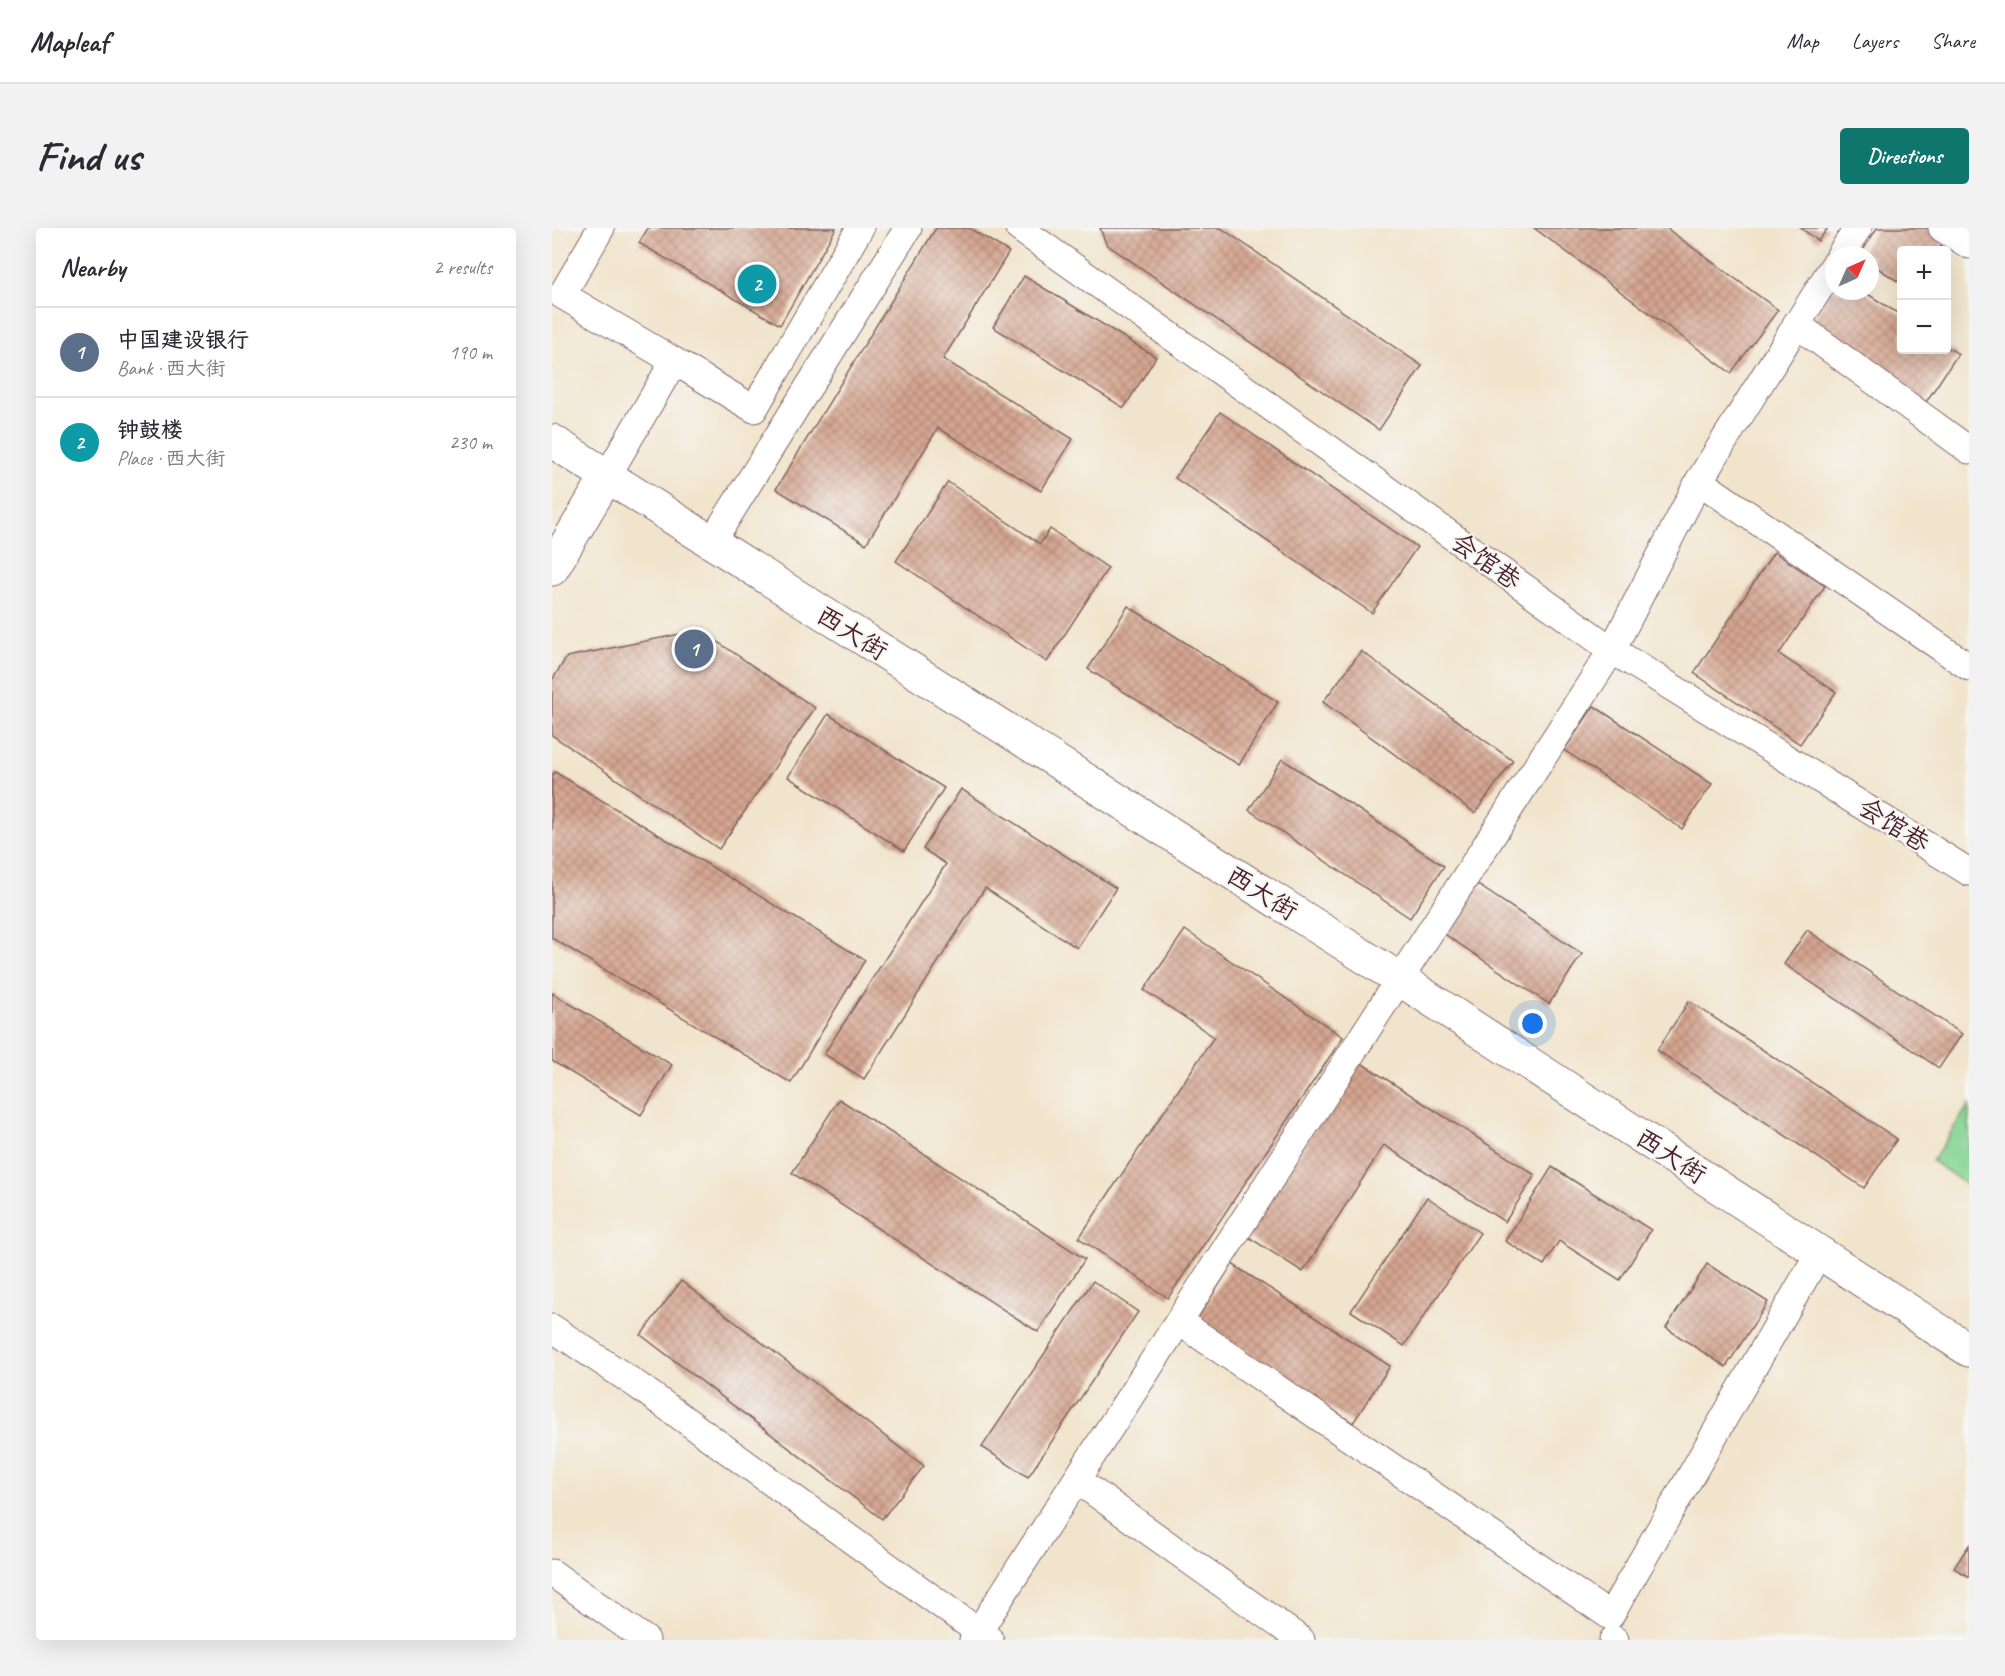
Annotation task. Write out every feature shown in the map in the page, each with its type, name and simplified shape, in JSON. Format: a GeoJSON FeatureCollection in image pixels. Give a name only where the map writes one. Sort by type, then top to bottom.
{"type":"FeatureCollection","features":[{"type":"Feature","properties":{"kind":"main road","name":"西大街"},"geometry":{"type":"LineString","coordinates":[[552,441],[606,478],[1401,980],[1969,1350]]}},
{"type":"Feature","properties":{"kind":"main road"},"geometry":{"type":"LineString","coordinates":[[552,569],[606,478]]}},
{"type":"Feature","properties":{"kind":"street"},"geometry":{"type":"LineString","coordinates":[[601,228],[562,295],[754,409],[860,228]]}},
{"type":"Feature","properties":{"kind":"street"},"geometry":{"type":"LineString","coordinates":[[711,543],[908,228]]}},
{"type":"Feature","properties":{"kind":"street"},"geometry":{"type":"LineString","coordinates":[[1846,246],[1857,228]]}},
{"type":"Feature","properties":{"kind":"street"},"geometry":{"type":"LineString","coordinates":[[1942,228],[1969,245]]}},
{"type":"Feature","properties":{"kind":"street","name":"会馆巷"},"geometry":{"type":"LineString","coordinates":[[1021,229],[1612,650],[1969,872]]}},
{"type":"Feature","properties":{"kind":"street"},"geometry":{"type":"LineString","coordinates":[[552,1328],[637,1385],[981,1637],[1077,1480],[1612,650],[1699,481],[1825,279]]}},
{"type":"Feature","properties":{"kind":"street"},"geometry":{"type":"LineString","coordinates":[[1796,324],[1969,450]]}},
{"type":"Feature","properties":{"kind":"street"},"geometry":{"type":"LineString","coordinates":[[606,478],[674,361]]}},
{"type":"Feature","properties":{"kind":"street"},"geometry":{"type":"LineString","coordinates":[[1699,481],[1969,667]]}},
{"type":"Feature","properties":{"kind":"street"},"geometry":{"type":"LineString","coordinates":[[1180,1322],[1610,1616],[1819,1253]]}},
{"type":"Feature","properties":{"kind":"street"},"geometry":{"type":"LineString","coordinates":[[1077,1480],[1301,1640]]}},
{"type":"Feature","properties":{"kind":"street"},"geometry":{"type":"LineString","coordinates":[[552,1574],[646,1640]]}},
{"type":"Feature","properties":{"kind":"green space"},"geometry":{"type":"Polygon","coordinates":[[[1969,1105],[1969,1186],[1932,1161],[1969,1105]]]}},
{"type":"Feature","properties":{"kind":"building"},"geometry":{"type":"Polygon","coordinates":[[[648,228],[836,228],[780,325],[639,243],[648,228]]]}},
{"type":"Feature","properties":{"kind":"building"},"geometry":{"type":"Polygon","coordinates":[[[936,228],[969,228],[1009,252],[943,359],[1073,439],[1041,491],[938,428],[866,544],[776,489],[936,228]]]}},
{"type":"Feature","properties":{"kind":"building"},"geometry":{"type":"Polygon","coordinates":[[[1100,228],[1221,228],[1422,366],[1379,430],[1106,244],[1100,228]]]}},
{"type":"Feature","properties":{"kind":"building"},"geometry":{"type":"Polygon","coordinates":[[[1534,228],[1666,228],[1778,310],[1731,373],[1534,228]]]}},
{"type":"Feature","properties":{"kind":"building"},"geometry":{"type":"Polygon","coordinates":[[[1801,228],[1828,228],[1818,241],[1801,228]]]}},
{"type":"Feature","properties":{"kind":"building"},"geometry":{"type":"Polygon","coordinates":[[[1877,228],[1927,228],[1945,240],[1941,246],[1897,246],[1897,281],[1879,269],[1879,246],[1866,246],[1877,228]]]}},
{"type":"Feature","properties":{"kind":"building"},"geometry":{"type":"Polygon","coordinates":[[[1024,276],[1156,357],[1124,408],[993,327],[1024,276]]]}},
{"type":"Feature","properties":{"kind":"building"},"geometry":{"type":"Polygon","coordinates":[[[1825,300],[1877,300],[1897,313],[1897,354],[1951,354],[1951,349],[1958,354],[1926,402],[1809,325],[1825,300]]]}},
{"type":"Feature","properties":{"kind":"building"},"geometry":{"type":"Polygon","coordinates":[[[1220,412],[1417,547],[1372,613],[1175,478],[1220,412]]]}},
{"type":"Feature","properties":{"kind":"building"},"geometry":{"type":"Polygon","coordinates":[[[948,482],[1040,544],[1050,529],[1108,568],[1047,662],[896,561],[948,482]]]}},
{"type":"Feature","properties":{"kind":"building"},"geometry":{"type":"Polygon","coordinates":[[[1774,552],[1825,586],[1779,654],[1836,692],[1800,744],[1694,673],[1774,552]]]}},
{"type":"Feature","properties":{"kind":"building"},"geometry":{"type":"Polygon","coordinates":[[[1128,606],[1278,702],[1239,765],[1088,669],[1128,606]]]}},
{"type":"Feature","properties":{"kind":"building"},"geometry":{"type":"Polygon","coordinates":[[[700,630],[815,708],[719,849],[552,735],[552,680],[567,657],[700,630]]]}},
{"type":"Feature","properties":{"kind":"building"},"geometry":{"type":"Polygon","coordinates":[[[1361,651],[1513,761],[1475,813],[1323,702],[1361,651]]]}},
{"type":"Feature","properties":{"kind":"building"},"geometry":{"type":"Polygon","coordinates":[[[1594,706],[1712,784],[1682,829],[1564,750],[1594,706]]]}},
{"type":"Feature","properties":{"kind":"building"},"geometry":{"type":"Polygon","coordinates":[[[828,714],[944,788],[904,851],[788,777],[828,714]]]}},
{"type":"Feature","properties":{"kind":"building"},"geometry":{"type":"Polygon","coordinates":[[[1282,759],[1444,866],[1410,918],[1249,810],[1282,759]]]}},
{"type":"Feature","properties":{"kind":"building"},"geometry":{"type":"Polygon","coordinates":[[[555,772],[865,960],[791,1083],[552,938],[552,776],[555,772]]]}},
{"type":"Feature","properties":{"kind":"building"},"geometry":{"type":"Polygon","coordinates":[[[961,789],[1116,888],[1077,948],[985,888],[864,1079],[824,1054],[946,864],[923,849],[961,789]]]}},
{"type":"Feature","properties":{"kind":"building"},"geometry":{"type":"Polygon","coordinates":[[[1475,883],[1582,954],[1549,1004],[1443,933],[1475,883]]]}},
{"type":"Feature","properties":{"kind":"building"},"geometry":{"type":"Polygon","coordinates":[[[1185,930],[1343,1037],[1168,1298],[1079,1238],[1214,1037],[1144,990],[1185,930]]]}},
{"type":"Feature","properties":{"kind":"building"},"geometry":{"type":"Polygon","coordinates":[[[1807,930],[1962,1034],[1939,1068],[1784,964],[1807,930]]]}},
{"type":"Feature","properties":{"kind":"building"},"geometry":{"type":"Polygon","coordinates":[[[552,993],[672,1065],[641,1115],[552,1061],[552,993]]]}},
{"type":"Feature","properties":{"kind":"building"},"geometry":{"type":"Polygon","coordinates":[[[1689,1001],[1897,1139],[1864,1188],[1657,1050],[1689,1001]]]}},
{"type":"Feature","properties":{"kind":"building"},"geometry":{"type":"Polygon","coordinates":[[[1358,1061],[1535,1175],[1505,1222],[1384,1145],[1303,1272],[1247,1236],[1358,1061]]]}},
{"type":"Feature","properties":{"kind":"building"},"geometry":{"type":"Polygon","coordinates":[[[839,1099],[1085,1259],[1038,1332],[792,1173],[839,1099]]]}},
{"type":"Feature","properties":{"kind":"building"},"geometry":{"type":"Polygon","coordinates":[[[1552,1167],[1651,1230],[1620,1280],[1559,1241],[1544,1265],[1505,1241],[1552,1167]]]}},
{"type":"Feature","properties":{"kind":"building"},"geometry":{"type":"Polygon","coordinates":[[[1427,1197],[1480,1233],[1404,1346],[1351,1311],[1427,1197]]]}},
{"type":"Feature","properties":{"kind":"building"},"geometry":{"type":"Polygon","coordinates":[[[1232,1264],[1390,1366],[1353,1423],[1196,1321],[1232,1264]]]}},
{"type":"Feature","properties":{"kind":"building"},"geometry":{"type":"Polygon","coordinates":[[[1707,1264],[1768,1302],[1726,1367],[1666,1328],[1707,1264]]]}},
{"type":"Feature","properties":{"kind":"building"},"geometry":{"type":"Polygon","coordinates":[[[681,1281],[924,1466],[882,1519],[641,1335],[681,1281]]]}},
{"type":"Feature","properties":{"kind":"building"},"geometry":{"type":"Polygon","coordinates":[[[1093,1281],[1138,1312],[1028,1477],[982,1447],[1093,1281]]]}},
{"type":"Feature","properties":{"kind":"building"},"geometry":{"type":"Polygon","coordinates":[[[1969,1545],[1969,1577],[1954,1568],[1969,1545]]]}},
{"type":"Feature","properties":{"kind":"place","name":"钟鼓楼"},"geometry":{"type":"Point","coordinates":[757,284]}},
{"type":"Feature","properties":{"kind":"place","name":"中国建设银行"},"geometry":{"type":"Point","coordinates":[694,649]}}]}
